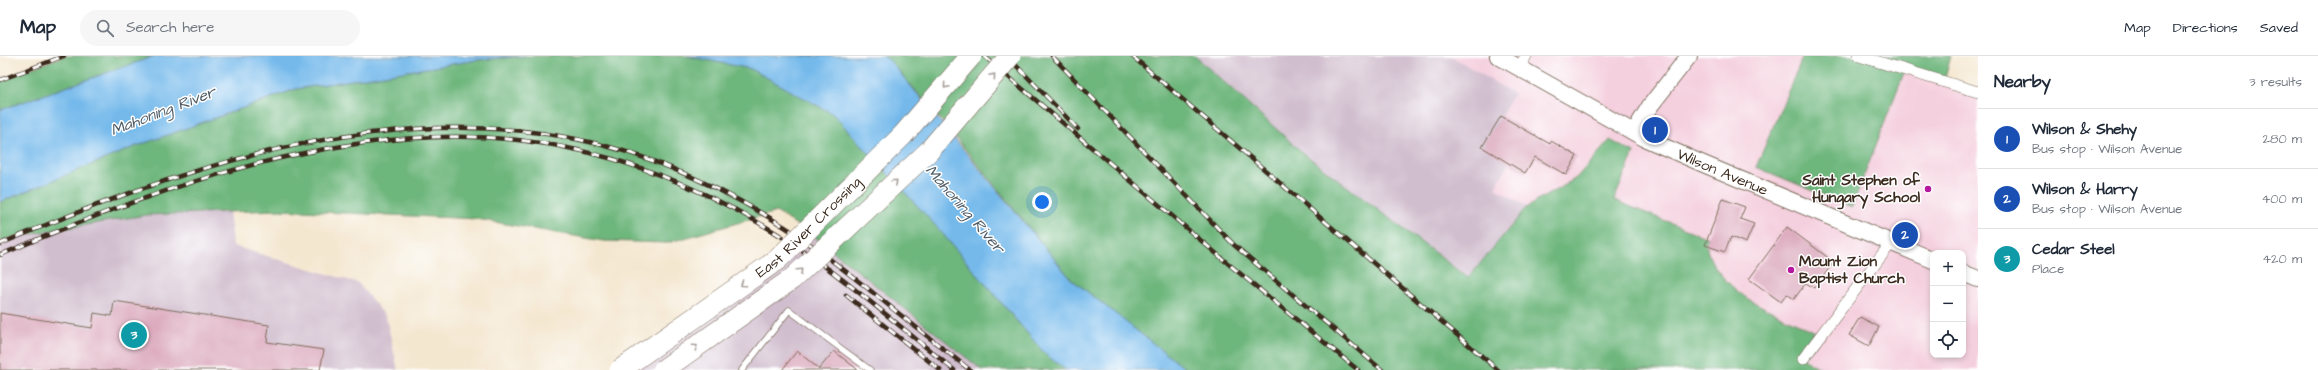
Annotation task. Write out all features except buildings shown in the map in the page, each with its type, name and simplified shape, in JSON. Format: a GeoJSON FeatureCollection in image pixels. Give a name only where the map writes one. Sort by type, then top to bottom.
{"type":"FeatureCollection","features":[{"type":"Feature","properties":{"kind":"highway","name":"East River Crossing"},"geometry":{"type":"LineString","coordinates":[[620,370],[777,260],[903,135],[971,56]]}},
{"type":"Feature","properties":{"kind":"highway","name":"East River Crossing"},"geometry":{"type":"LineString","coordinates":[[663,370],[792,279],[929,151],[1010,56]]}},
{"type":"Feature","properties":{"kind":"main road","name":"Wilson Avenue"},"geometry":{"type":"LineString","coordinates":[[1498,56],[1522,62],[1634,132],[1708,166],[1930,259]]}},
{"type":"Feature","properties":{"kind":"main road"},"geometry":{"type":"LineString","coordinates":[[1634,132],[1650,106],[1689,56]]}},
{"type":"Feature","properties":{"kind":"main road"},"geometry":{"type":"LineString","coordinates":[[1966,274],[1978,279]]}},
{"type":"Feature","properties":{"kind":"street"},"geometry":{"type":"LineString","coordinates":[[1859,56],[1978,92]]}},
{"type":"Feature","properties":{"kind":"street"},"geometry":{"type":"LineString","coordinates":[[1803,359],[1892,243]]}},
{"type":"Feature","properties":{"kind":"lane"},"geometry":{"type":"LineString","coordinates":[[742,370],[789,310],[870,370]]}},
{"type":"Feature","properties":{"kind":"shaded area"},"geometry":{"type":"Polygon","coordinates":[[[1132,56],[1859,56],[1978,92],[1978,370],[1824,370],[1132,56]]]}},
{"type":"Feature","properties":{"kind":"shaded area"},"geometry":{"type":"Polygon","coordinates":[[[1195,56],[1451,56],[1514,94],[1483,147],[1509,163],[1495,188],[1527,207],[1468,279],[1303,153],[1195,56]]]}},
{"type":"Feature","properties":{"kind":"shaded area"},"geometry":{"type":"Polygon","coordinates":[[[229,212],[233,246],[358,283],[386,317],[398,370],[0,370],[0,242],[12,237],[146,215],[229,212]]]}},
{"type":"Feature","properties":{"kind":"shaded area"},"geometry":{"type":"Polygon","coordinates":[[[810,233],[982,370],[620,370],[810,233]]]}},
{"type":"Feature","properties":{"kind":"green space"},"geometry":{"type":"Polygon","coordinates":[[[64,56],[155,56],[0,110],[0,80],[64,56]]]}},
{"type":"Feature","properties":{"kind":"green space"},"geometry":{"type":"Polygon","coordinates":[[[526,56],[687,56],[751,69],[833,114],[936,226],[1046,355],[1066,370],[982,370],[810,233],[776,212],[667,243],[603,241],[477,219],[279,210],[146,215],[12,237],[0,242],[0,202],[134,147],[296,89],[477,60],[526,56]]]}},
{"type":"Feature","properties":{"kind":"green space"},"geometry":{"type":"Polygon","coordinates":[[[883,56],[1195,56],[1303,153],[1468,278],[1527,207],[1576,178],[1610,140],[1634,153],[1614,200],[1708,238],[1707,246],[1713,264],[1727,282],[1735,289],[1759,305],[1822,335],[1803,359],[1824,370],[1187,370],[1071,279],[948,128],[890,61],[883,56]]]}},
{"type":"Feature","properties":{"kind":"green space"},"geometry":{"type":"Polygon","coordinates":[[[1803,56],[1951,56],[1944,82],[1905,70],[1852,207],[1756,167],[1803,56]]]}},
{"type":"Feature","properties":{"kind":"water","name":"Mahoning River"},"geometry":{"type":"Polygon","coordinates":[[[155,56],[526,56],[477,60],[296,89],[134,147],[0,202],[0,110],[155,56]]]}},
{"type":"Feature","properties":{"kind":"water","name":"Mahoning River"},"geometry":{"type":"Polygon","coordinates":[[[687,56],[883,56],[890,61],[1071,279],[1187,370],[1066,370],[1046,355],[936,226],[833,114],[751,69],[687,56]]]}},
{"type":"Feature","properties":{"kind":"railway"},"geometry":{"type":"LineString","coordinates":[[0,80],[64,56]]}},
{"type":"Feature","properties":{"kind":"railway"},"geometry":{"type":"LineString","coordinates":[[984,56],[1231,266],[1358,370]]}},
{"type":"Feature","properties":{"kind":"railway"},"geometry":{"type":"LineString","coordinates":[[1007,56],[1078,129]]}},
{"type":"Feature","properties":{"kind":"railway"},"geometry":{"type":"LineString","coordinates":[[1052,56],[1234,245],[1382,370]]}},
{"type":"Feature","properties":{"kind":"railway"},"geometry":{"type":"LineString","coordinates":[[1132,56],[1498,370]]}},
{"type":"Feature","properties":{"kind":"railway"},"geometry":{"type":"LineString","coordinates":[[0,244],[68,216],[138,190],[209,167],[281,148],[354,135],[428,128],[502,129],[576,139],[603,145],[656,162],[707,184],[780,224],[813,246],[970,370]]}},
{"type":"Feature","properties":{"kind":"railway"},"geometry":{"type":"LineString","coordinates":[[0,255],[123,206],[187,184],[253,165],[319,150],[385,140],[452,137],[518,140],[586,152],[619,161],[652,172],[716,200],[776,233],[822,264],[954,370]]}},
{"type":"Feature","properties":{"kind":"railway"},"geometry":{"type":"LineString","coordinates":[[846,295],[940,370]]}},
{"type":"Feature","properties":{"kind":"place","name":"Wilson & Shehy"},"geometry":{"type":"Point","coordinates":[1655,130]}},
{"type":"Feature","properties":{"kind":"place","name":"Saint Stephen of Hungary School"},"geometry":{"type":"Point","coordinates":[1928,189]}},
{"type":"Feature","properties":{"kind":"place","name":"Wilson & Harry"},"geometry":{"type":"Point","coordinates":[1905,235]}},
{"type":"Feature","properties":{"kind":"place","name":"Mount Zion Baptist Church"},"geometry":{"type":"Point","coordinates":[1791,270]}},
{"type":"Feature","properties":{"kind":"place","name":"Cedar Steel"},"geometry":{"type":"Point","coordinates":[134,335]}}]}
